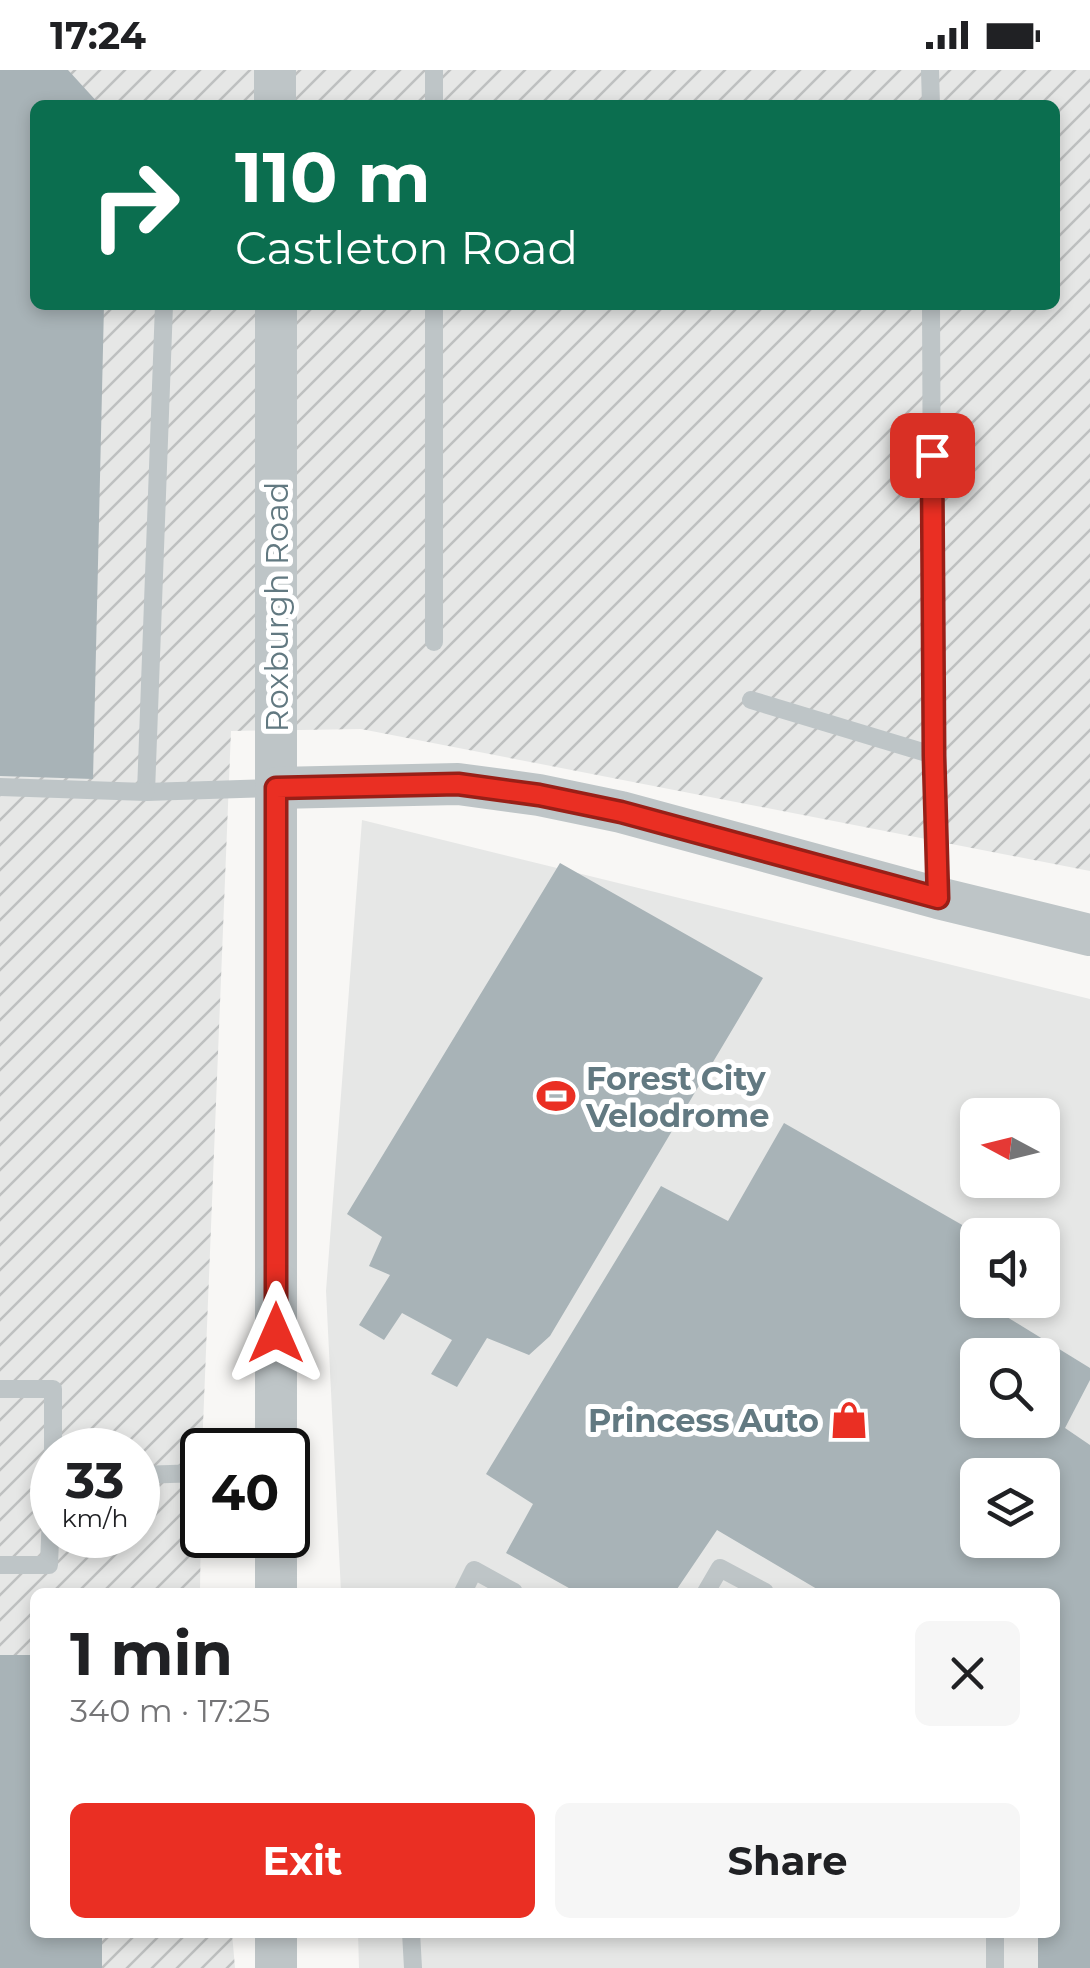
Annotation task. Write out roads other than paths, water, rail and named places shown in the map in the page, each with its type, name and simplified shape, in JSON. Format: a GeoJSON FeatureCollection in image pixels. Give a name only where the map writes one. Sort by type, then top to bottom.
{"type":"FeatureCollection","features":[{"type":"Feature","properties":{"kind":"street"},"geometry":{"type":"LineString","coordinates":[[276,70],[276,100]]}},
{"type":"Feature","properties":{"kind":"street","name":"Roxburgh Road"},"geometry":{"type":"LineString","coordinates":[[276,310],[276,1428]]}},
{"type":"Feature","properties":{"kind":"street"},"geometry":{"type":"LineString","coordinates":[[276,788],[458,784],[539,795],[621,812],[1090,935]]}},
{"type":"Feature","properties":{"kind":"street"},"geometry":{"type":"LineString","coordinates":[[276,1558],[276,1588]]}},
{"type":"Feature","properties":{"kind":"street"},"geometry":{"type":"LineString","coordinates":[[276,1938],[276,1968]]}},
{"type":"Feature","properties":{"kind":"lane"},"geometry":{"type":"LineString","coordinates":[[434,70],[434,100]]}},
{"type":"Feature","properties":{"kind":"lane"},"geometry":{"type":"LineString","coordinates":[[930,70],[930,100]]}},
{"type":"Feature","properties":{"kind":"lane"},"geometry":{"type":"LineString","coordinates":[[146,792],[164,310]]}},
{"type":"Feature","properties":{"kind":"lane"},"geometry":{"type":"LineString","coordinates":[[434,310],[434,642]]}},
{"type":"Feature","properties":{"kind":"lane"},"geometry":{"type":"LineString","coordinates":[[932,310],[938,898]]}},
{"type":"Feature","properties":{"kind":"lane"},"geometry":{"type":"LineString","coordinates":[[751,700],[934,756]]}},
{"type":"Feature","properties":{"kind":"lane"},"geometry":{"type":"LineString","coordinates":[[0,787],[146,792],[276,788]]}},
{"type":"Feature","properties":{"kind":"lane"},"geometry":{"type":"LineString","coordinates":[[0,1389],[54,1389],[53,1428]]}},
{"type":"Feature","properties":{"kind":"lane"},"geometry":{"type":"LineString","coordinates":[[0,1565],[49,1565],[49,1558]]}},
{"type":"Feature","properties":{"kind":"lane"},"geometry":{"type":"LineString","coordinates":[[708,1588],[720,1568],[758,1588]]}},
{"type":"Feature","properties":{"kind":"lane"},"geometry":{"type":"LineString","coordinates":[[465,1588],[474,1570],[507,1588]]}},
{"type":"Feature","properties":{"kind":"lane"},"geometry":{"type":"LineString","coordinates":[[412,1938],[414,1968]]}},
{"type":"Feature","properties":{"kind":"lane"},"geometry":{"type":"LineString","coordinates":[[994,1938],[995,1968]]}},
{"type":"Feature","properties":{"kind":"place","name":"Forest City Velodrome"},"geometry":{"type":"Point","coordinates":[556,1096]}},
{"type":"Feature","properties":{"kind":"place","name":"Princess Auto"},"geometry":{"type":"Point","coordinates":[849,1420]}}]}
